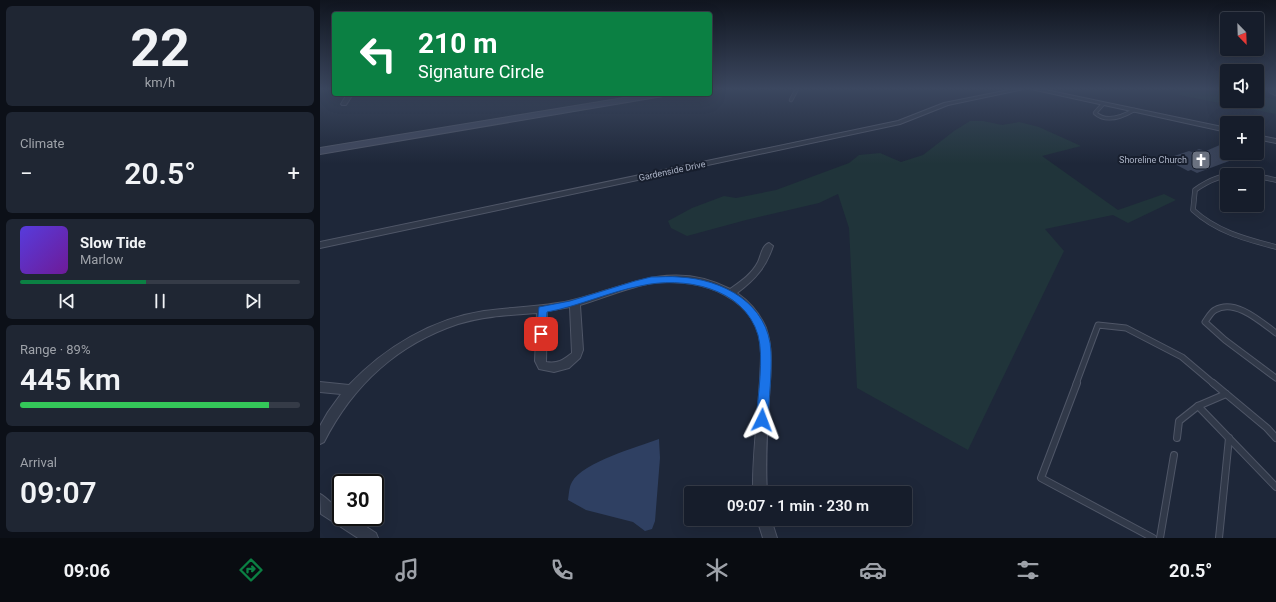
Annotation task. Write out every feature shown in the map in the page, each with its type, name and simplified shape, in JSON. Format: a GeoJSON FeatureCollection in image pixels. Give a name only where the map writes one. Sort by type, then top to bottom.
{"type":"FeatureCollection","features":[{"type":"Feature","properties":{"kind":"main road"},"geometry":{"type":"LineString","coordinates":[[320,151],[542,114]]}},
{"type":"Feature","properties":{"kind":"street","name":"Gardenside Drive"},"geometry":{"type":"LineString","coordinates":[[320,245],[888,125],[920,114]]}},
{"type":"Feature","properties":{"kind":"street"},"geometry":{"type":"LineString","coordinates":[[1153,114],[1220,128]]}},
{"type":"Feature","properties":{"kind":"street"},"geometry":{"type":"LineString","coordinates":[[1264,138],[1276,141]]}},
{"type":"Feature","properties":{"kind":"street"},"geometry":{"type":"LineString","coordinates":[[730,294],[759,269],[765,259],[769,246]]}},
{"type":"Feature","properties":{"kind":"street"},"geometry":{"type":"LineString","coordinates":[[320,438],[327,422],[350,390],[367,373],[392,354],[434,330],[481,315],[542,309],[575,303],[638,283],[665,280],[697,282],[715,286],[730,294],[746,306],[757,320],[763,335],[766,352],[759,468],[760,486]]}},
{"type":"Feature","properties":{"kind":"street"},"geometry":{"type":"LineString","coordinates":[[542,309],[540,361],[543,366],[554,368],[571,361],[578,350],[575,303]]}},
{"type":"Feature","properties":{"kind":"street"},"geometry":{"type":"LineString","coordinates":[[320,387],[350,390]]}},
{"type":"Feature","properties":{"kind":"street"},"geometry":{"type":"LineString","coordinates":[[320,501],[326,509],[371,538]]}},
{"type":"Feature","properties":{"kind":"street"},"geometry":{"type":"LineString","coordinates":[[766,526],[770,538]]}},
{"type":"Feature","properties":{"kind":"lane"},"geometry":{"type":"LineString","coordinates":[[1096,114],[1098,117],[1104,119],[1124,114]]}},
{"type":"Feature","properties":{"kind":"lane"},"geometry":{"type":"LineString","coordinates":[[1220,177],[1200,186],[1195,190],[1193,210],[1201,218],[1231,234],[1276,247]]}},
{"type":"Feature","properties":{"kind":"lane"},"geometry":{"type":"LineString","coordinates":[[1264,177],[1276,180]]}},
{"type":"Feature","properties":{"kind":"lane"},"geometry":{"type":"LineString","coordinates":[[1276,333],[1255,318],[1227,306],[1214,310],[1205,322],[1224,340],[1276,378]]}},
{"type":"Feature","properties":{"kind":"lane"},"geometry":{"type":"LineString","coordinates":[[1153,538],[1041,478],[1098,326],[1126,328],[1182,357],[1276,438]]}},
{"type":"Feature","properties":{"kind":"lane"},"geometry":{"type":"LineString","coordinates":[[1177,438],[1179,421],[1198,406],[1226,394]]}},
{"type":"Feature","properties":{"kind":"lane"},"geometry":{"type":"LineString","coordinates":[[1198,406],[1276,487]]}},
{"type":"Feature","properties":{"kind":"lane"},"geometry":{"type":"LineString","coordinates":[[1219,538],[1229,438]]}},
{"type":"Feature","properties":{"kind":"lane"},"geometry":{"type":"LineString","coordinates":[[1160,538],[1174,455]]}},
{"type":"Feature","properties":{"kind":"shaded area"},"geometry":{"type":"Polygon","coordinates":[[[970,121],[983,121],[1002,125],[1019,122],[1039,127],[1081,146],[1042,156],[1118,210],[1164,194],[1176,200],[1128,223],[1113,215],[1045,229],[1064,251],[968,450],[857,388],[849,228],[838,194],[819,203],[746,220],[687,236],[671,228],[668,221],[692,208],[724,196],[736,198],[776,190],[849,163],[859,155],[880,153],[901,162],[923,155],[954,131],[970,121]]]}},
{"type":"Feature","properties":{"kind":"water"},"geometry":{"type":"Polygon","coordinates":[[[659,439],[660,458],[655,521],[652,529],[645,531],[633,522],[586,510],[568,500],[572,482],[587,468],[612,456],[659,439]]]}},
{"type":"Feature","properties":{"kind":"building","name":"Shoreline Church"},"geometry":{"type":"Polygon","coordinates":[[[1220,145],[1220,160],[1232,160],[1197,173],[1191,170],[1188,171],[1171,162],[1174,161],[1168,158],[1199,149],[1206,151],[1220,145]]]}},
{"type":"Feature","properties":{"kind":"place","name":"Shoreline Church"},"geometry":{"type":"Point","coordinates":[1201,160]}},
{"type":"Feature","properties":{"kind":"route"},"geometry":{"type":"LineString","coordinates":[[541,334],[542,309],[570,304],[638,283],[651,281],[680,280],[715,286],[735,296],[746,306],[757,320],[763,335],[766,352],[762,420]]}}]}
